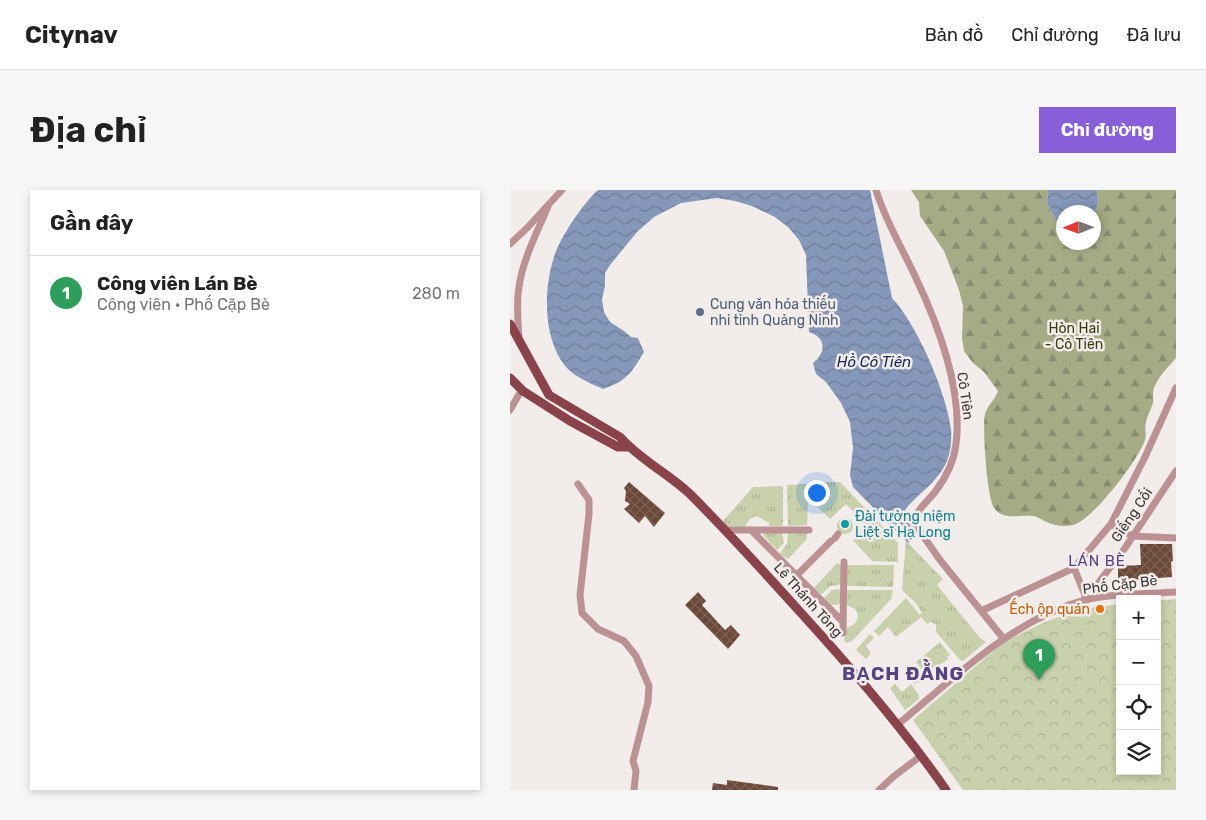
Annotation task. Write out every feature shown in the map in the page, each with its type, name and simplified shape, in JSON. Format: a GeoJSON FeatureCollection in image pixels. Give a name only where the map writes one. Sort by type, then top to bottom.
{"type":"FeatureCollection","features":[{"type":"Feature","properties":{"kind":"main road","name":"Lê Thánh Tông"},"geometry":{"type":"LineString","coordinates":[[510,324],[549,395],[620,437],[629,447],[688,492],[856,673],[922,754],[946,790]]}},
{"type":"Feature","properties":{"kind":"main road","name":"Lê Thánh Tông"},"geometry":{"type":"LineString","coordinates":[[510,378],[524,390],[570,421],[618,447],[629,447]]}},
{"type":"Feature","properties":{"kind":"street"},"geometry":{"type":"LineString","coordinates":[[510,244],[562,190]]}},
{"type":"Feature","properties":{"kind":"street","name":"Cô Tiên"},"geometry":{"type":"LineString","coordinates":[[876,190],[887,220],[928,305],[944,348],[957,416],[956,446],[950,466],[942,482],[920,510],[914,523],[933,552],[1003,638]]}},
{"type":"Feature","properties":{"kind":"street"},"geometry":{"type":"LineString","coordinates":[[519,341],[518,287],[530,249],[549,204]]}},
{"type":"Feature","properties":{"kind":"street"},"geometry":{"type":"LineString","coordinates":[[981,611],[1074,568],[1111,524],[1145,457],[1176,388]]}},
{"type":"Feature","properties":{"kind":"street"},"geometry":{"type":"LineString","coordinates":[[510,410],[521,391],[524,390]]}},
{"type":"Feature","properties":{"kind":"street","name":"Giếng Cối"},"geometry":{"type":"LineString","coordinates":[[1101,597],[1096,586],[1176,471]]}},
{"type":"Feature","properties":{"kind":"street"},"geometry":{"type":"LineString","coordinates":[[578,484],[589,500],[580,595],[582,613],[598,629],[624,641],[636,656],[649,686],[648,702],[633,761],[636,772],[634,790]]}},
{"type":"Feature","properties":{"kind":"street"},"geometry":{"type":"LineString","coordinates":[[1111,524],[1132,536],[1176,538]]}},
{"type":"Feature","properties":{"kind":"street"},"geometry":{"type":"LineString","coordinates":[[725,530],[809,530]]}},
{"type":"Feature","properties":{"kind":"street"},"geometry":{"type":"LineString","coordinates":[[751,530],[843,622]]}},
{"type":"Feature","properties":{"kind":"street"},"geometry":{"type":"LineString","coordinates":[[796,576],[835,538]]}},
{"type":"Feature","properties":{"kind":"street"},"geometry":{"type":"LineString","coordinates":[[843,633],[844,562]]}},
{"type":"Feature","properties":{"kind":"street"},"geometry":{"type":"LineString","coordinates":[[1074,568],[1087,600]]}},
{"type":"Feature","properties":{"kind":"street","name":"Phố Cặp Bè"},"geometry":{"type":"LineString","coordinates":[[897,725],[1003,638],[1058,608],[1101,597],[1176,592]]}},
{"type":"Feature","properties":{"kind":"street"},"geometry":{"type":"LineString","coordinates":[[879,790],[893,776],[922,754]]}},
{"type":"Feature","properties":{"kind":"green space","name":"Hòn Hai - Cô Tiên"},"geometry":{"type":"Polygon","coordinates":[[[911,190],[1048,190],[1047,204],[1056,220],[1056,250],[1101,250],[1101,205],[1097,205],[1097,190],[1176,190],[1176,358],[1154,388],[1153,403],[1145,426],[1146,438],[1134,461],[1103,501],[1081,521],[1073,525],[1060,526],[1032,516],[1003,515],[994,508],[991,502],[987,477],[984,421],[986,411],[998,391],[984,372],[973,363],[964,351],[962,338],[963,306],[959,290],[944,251],[920,216],[919,202],[911,190]]]}},
{"type":"Feature","properties":{"kind":"green space"},"geometry":{"type":"Polygon","coordinates":[[[812,482],[840,482],[898,543],[898,562],[872,561],[853,540],[868,526],[846,504],[830,519],[811,501],[812,482]]]}},
{"type":"Feature","properties":{"kind":"green space"},"geometry":{"type":"Polygon","coordinates":[[[809,484],[807,525],[788,526],[787,485],[809,484]]]}},
{"type":"Feature","properties":{"kind":"green space"},"geometry":{"type":"Polygon","coordinates":[[[783,486],[782,526],[769,526],[769,523],[757,516],[750,519],[745,527],[728,528],[723,521],[753,487],[783,486]]]}},
{"type":"Feature","properties":{"kind":"green space"},"geometry":{"type":"Polygon","coordinates":[[[842,518],[848,518],[853,523],[851,532],[842,534],[837,529],[837,523],[842,518]]]}},
{"type":"Feature","properties":{"kind":"green space"},"geometry":{"type":"Polygon","coordinates":[[[782,532],[784,543],[777,550],[763,535],[765,533],[782,532]]]}},
{"type":"Feature","properties":{"kind":"green space"},"geometry":{"type":"Polygon","coordinates":[[[808,532],[806,540],[788,559],[781,555],[780,553],[787,544],[788,533],[808,532]]]}},
{"type":"Feature","properties":{"kind":"green space"},"geometry":{"type":"Polygon","coordinates":[[[906,541],[943,579],[937,585],[980,638],[986,642],[963,661],[960,660],[936,632],[936,625],[931,622],[927,624],[921,617],[896,637],[888,627],[879,636],[874,631],[906,598],[919,614],[922,613],[915,602],[902,590],[906,541]]]}},
{"type":"Feature","properties":{"kind":"green space"},"geometry":{"type":"Polygon","coordinates":[[[838,563],[841,567],[841,583],[830,586],[820,594],[814,588],[838,563]]]}},
{"type":"Feature","properties":{"kind":"green space"},"geometry":{"type":"Polygon","coordinates":[[[847,565],[894,565],[893,587],[848,586],[847,565]]]}},
{"type":"Feature","properties":{"kind":"green space"},"geometry":{"type":"Polygon","coordinates":[[[832,590],[841,590],[841,604],[831,605],[824,598],[832,590]]]}},
{"type":"Feature","properties":{"kind":"green space"},"geometry":{"type":"Polygon","coordinates":[[[893,590],[891,599],[852,641],[847,643],[844,641],[847,627],[855,624],[858,615],[855,609],[847,605],[847,591],[893,590]]]}},
{"type":"Feature","properties":{"kind":"green space"},"geometry":{"type":"Polygon","coordinates":[[[1176,599],[1176,790],[963,790],[913,720],[1005,641],[1045,622],[1077,610],[1116,605],[1116,775],[1161,775],[1161,601],[1176,599]]]}},
{"type":"Feature","properties":{"kind":"green space"},"geometry":{"type":"Polygon","coordinates":[[[870,634],[874,638],[866,646],[871,653],[866,659],[856,650],[870,634]]]}},
{"type":"Feature","properties":{"kind":"green space"},"geometry":{"type":"Polygon","coordinates":[[[940,642],[950,655],[947,657],[948,660],[945,660],[939,667],[936,666],[937,669],[933,668],[930,673],[927,673],[925,678],[922,677],[919,683],[915,684],[913,682],[924,672],[916,662],[940,642]]]}},
{"type":"Feature","properties":{"kind":"green space"},"geometry":{"type":"Polygon","coordinates":[[[895,684],[902,692],[911,684],[919,695],[919,699],[905,710],[890,688],[895,684]]]}},
{"type":"Feature","properties":{"kind":"water","name":"Hồ Cô Tiên"},"geometry":{"type":"Polygon","coordinates":[[[598,190],[870,190],[892,298],[902,310],[921,342],[944,398],[951,430],[948,459],[940,474],[905,510],[906,518],[916,536],[908,543],[853,487],[850,475],[853,448],[850,422],[841,403],[826,382],[816,374],[813,363],[820,355],[823,346],[819,338],[809,332],[806,255],[799,240],[788,227],[775,217],[752,206],[717,198],[681,203],[654,217],[637,232],[610,265],[605,273],[602,299],[604,312],[610,322],[631,337],[638,338],[644,352],[628,375],[618,383],[603,389],[589,383],[567,368],[559,357],[549,330],[547,300],[550,270],[566,231],[598,190]]]}},
{"type":"Feature","properties":{"kind":"water"},"geometry":{"type":"Polygon","coordinates":[[[1048,190],[1097,190],[1097,205],[1056,205],[1056,220],[1047,204],[1048,190]]]}},
{"type":"Feature","properties":{"kind":"building"},"geometry":{"type":"Polygon","coordinates":[[[629,482],[665,513],[654,527],[645,516],[639,523],[624,509],[630,504],[625,501],[626,491],[624,488],[629,482]]]}},
{"type":"Feature","properties":{"kind":"building"},"geometry":{"type":"Polygon","coordinates":[[[1140,544],[1172,544],[1172,577],[1118,581],[1118,566],[1141,565],[1140,544]]]}},
{"type":"Feature","properties":{"kind":"building"},"geometry":{"type":"Polygon","coordinates":[[[698,592],[706,601],[702,605],[725,630],[731,625],[740,635],[728,649],[685,605],[698,592]]]}},
{"type":"Feature","properties":{"kind":"building"},"geometry":{"type":"Polygon","coordinates":[[[727,780],[778,787],[778,790],[712,790],[713,783],[727,785],[727,780]]]}},
{"type":"Feature","properties":{"kind":"place","name":"Cung văn hóa thiếu nhi tỉnh Quảng Ninh"},"geometry":{"type":"Point","coordinates":[700,312]}},
{"type":"Feature","properties":{"kind":"place","name":"Đài tưởng niệm Liệt sĩ Hạ Long"},"geometry":{"type":"Point","coordinates":[845,524]}},
{"type":"Feature","properties":{"kind":"place","name":"Ếch ộp quán"},"geometry":{"type":"Point","coordinates":[1100,609]}},
{"type":"Feature","properties":{"kind":"place","name":"Công viên Lán Bè"},"geometry":{"type":"Point","coordinates":[1039,680]}},
{"type":"Feature","properties":{"kind":"district","name":"LÁN BÈ"},"geometry":{"type":"Point","coordinates":[1097,561]}},
{"type":"Feature","properties":{"kind":"district","name":"BẠCH ĐẰNG"},"geometry":{"type":"Point","coordinates":[903,673]}}]}
